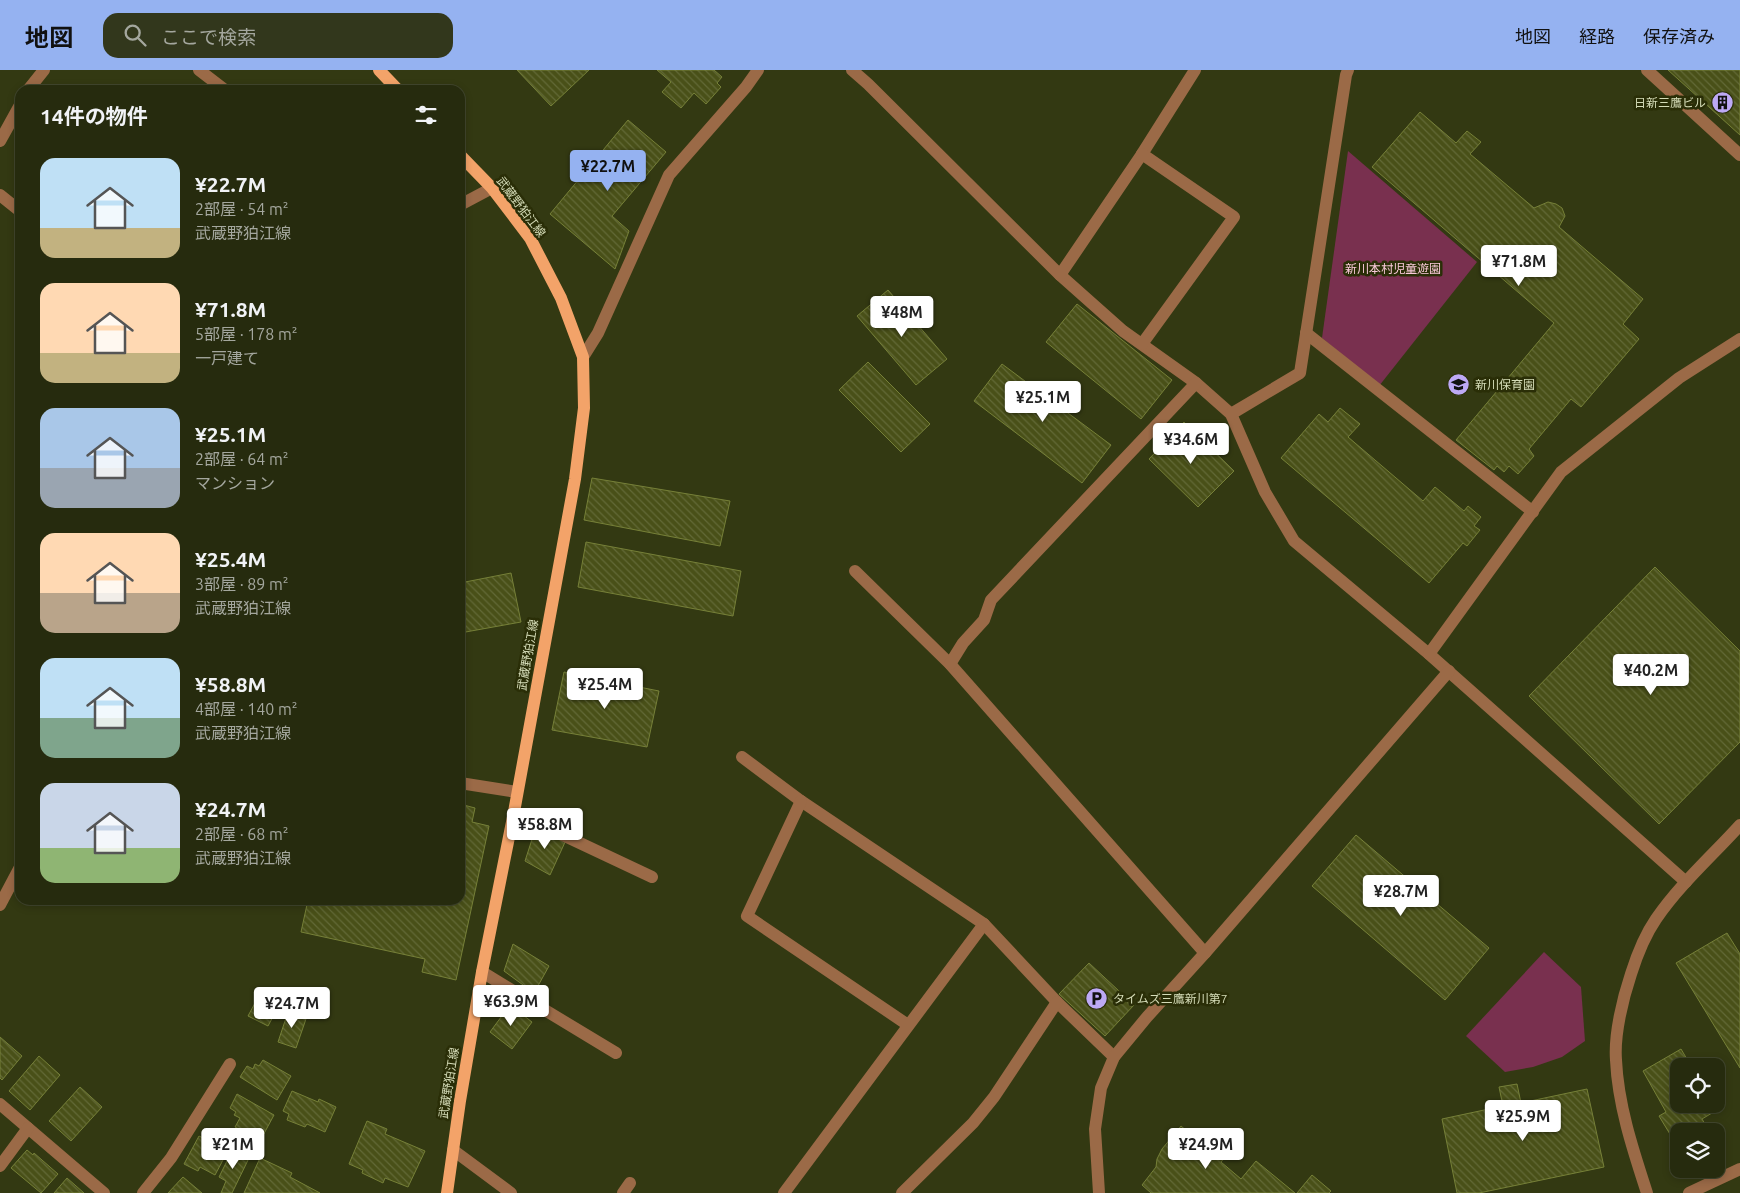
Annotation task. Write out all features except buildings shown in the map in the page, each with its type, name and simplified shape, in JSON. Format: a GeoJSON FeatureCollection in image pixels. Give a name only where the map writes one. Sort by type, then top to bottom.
{"type":"FeatureCollection","features":[{"type":"Feature","properties":{"kind":"main road"},"geometry":{"type":"LineString","coordinates":[[379,70],[393,85]]}},
{"type":"Feature","properties":{"kind":"main road","name":"武蔵野狛江線"},"geometry":{"type":"LineString","coordinates":[[447,1193],[482,972],[514,812],[575,479],[584,408],[583,357],[561,298],[530,238],[492,188],[465,160]]}},
{"type":"Feature","properties":{"kind":"street"},"geometry":{"type":"LineString","coordinates":[[32,85],[44,70]]}},
{"type":"Feature","properties":{"kind":"street"},"geometry":{"type":"LineString","coordinates":[[199,70],[218,85]]}},
{"type":"Feature","properties":{"kind":"street"},"geometry":{"type":"LineString","coordinates":[[583,357],[598,333],[669,175],[746,87],[758,70]]}},
{"type":"Feature","properties":{"kind":"street"},"geometry":{"type":"LineString","coordinates":[[852,70],[1060,275],[1123,331],[1196,383],[1231,414],[1264,492],[1294,541],[1449,671],[1686,882]]}},
{"type":"Feature","properties":{"kind":"street"},"geometry":{"type":"LineString","coordinates":[[1060,275],[1142,154],[1195,70]]}},
{"type":"Feature","properties":{"kind":"street"},"geometry":{"type":"LineString","coordinates":[[1231,414],[1300,373],[1348,70]]}},
{"type":"Feature","properties":{"kind":"street"},"geometry":{"type":"LineString","coordinates":[[1647,70],[1740,155]]}},
{"type":"Feature","properties":{"kind":"street"},"geometry":{"type":"LineString","coordinates":[[0,141],[15,114]]}},
{"type":"Feature","properties":{"kind":"street"},"geometry":{"type":"LineString","coordinates":[[1142,154],[1234,217],[1142,344]]}},
{"type":"Feature","properties":{"kind":"street"},"geometry":{"type":"LineString","coordinates":[[465,202],[492,188]]}},
{"type":"Feature","properties":{"kind":"street"},"geometry":{"type":"LineString","coordinates":[[0,195],[15,207]]}},
{"type":"Feature","properties":{"kind":"street"},"geometry":{"type":"LineString","coordinates":[[1306,333],[1533,512]]}},
{"type":"Feature","properties":{"kind":"street"},"geometry":{"type":"LineString","coordinates":[[1429,654],[1562,472],[1679,378],[1740,339]]}},
{"type":"Feature","properties":{"kind":"street"},"geometry":{"type":"LineString","coordinates":[[950,664],[963,643],[984,620],[990,600],[1196,383]]}},
{"type":"Feature","properties":{"kind":"street"},"geometry":{"type":"LineString","coordinates":[[856,571],[950,664],[1205,953]]}},
{"type":"Feature","properties":{"kind":"street"},"geometry":{"type":"LineString","coordinates":[[1099,1193],[1095,1129],[1101,1088],[1114,1057],[1449,671]]}},
{"type":"Feature","properties":{"kind":"street"},"geometry":{"type":"LineString","coordinates":[[742,757],[802,801],[984,924],[1057,1002],[1114,1057]]}},
{"type":"Feature","properties":{"kind":"street"},"geometry":{"type":"LineString","coordinates":[[465,784],[517,792]]}},
{"type":"Feature","properties":{"kind":"street"},"geometry":{"type":"LineString","coordinates":[[802,801],[747,916],[908,1025]]}},
{"type":"Feature","properties":{"kind":"street"},"geometry":{"type":"LineString","coordinates":[[514,812],[652,877]]}},
{"type":"Feature","properties":{"kind":"street"},"geometry":{"type":"LineString","coordinates":[[1647,1193],[1622,1105],[1616,1059],[1624,993],[1637,957],[1655,920],[1686,882],[1740,825]]}},
{"type":"Feature","properties":{"kind":"street"},"geometry":{"type":"LineString","coordinates":[[0,904],[15,876]]}},
{"type":"Feature","properties":{"kind":"street"},"geometry":{"type":"LineString","coordinates":[[784,1193],[984,924]]}},
{"type":"Feature","properties":{"kind":"street"},"geometry":{"type":"LineString","coordinates":[[482,972],[616,1053]]}},
{"type":"Feature","properties":{"kind":"street"},"geometry":{"type":"LineString","coordinates":[[902,1193],[973,1123],[994,1097],[1057,1002]]}},
{"type":"Feature","properties":{"kind":"street"},"geometry":{"type":"LineString","coordinates":[[143,1193],[171,1158],[230,1064]]}},
{"type":"Feature","properties":{"kind":"street"},"geometry":{"type":"LineString","coordinates":[[0,1104],[104,1193]]}},
{"type":"Feature","properties":{"kind":"street"},"geometry":{"type":"LineString","coordinates":[[0,1166],[28,1128]]}},
{"type":"Feature","properties":{"kind":"street"},"geometry":{"type":"LineString","coordinates":[[453,1150],[511,1193]]}},
{"type":"Feature","properties":{"kind":"street"},"geometry":{"type":"LineString","coordinates":[[1689,1193],[1740,1169]]}},
{"type":"Feature","properties":{"kind":"green space","name":"新川本村児童遊園"},"geometry":{"type":"Polygon","coordinates":[[[1348,151],[1477,262],[1379,386],[1322,338],[1348,151]]]}},
{"type":"Feature","properties":{"kind":"green space"},"geometry":{"type":"Polygon","coordinates":[[[1544,952],[1581,987],[1585,1041],[1562,1057],[1533,1067],[1505,1072],[1466,1036],[1544,952]]]}},
{"type":"Feature","properties":{"kind":"place","name":"日新三鷹ビル"},"geometry":{"type":"Point","coordinates":[1722,103]}},
{"type":"Feature","properties":{"kind":"place","name":"新川保育園"},"geometry":{"type":"Point","coordinates":[1459,385]}},
{"type":"Feature","properties":{"kind":"place","name":"タイムズ三鷹新川第7"},"geometry":{"type":"Point","coordinates":[1097,999]}}]}
